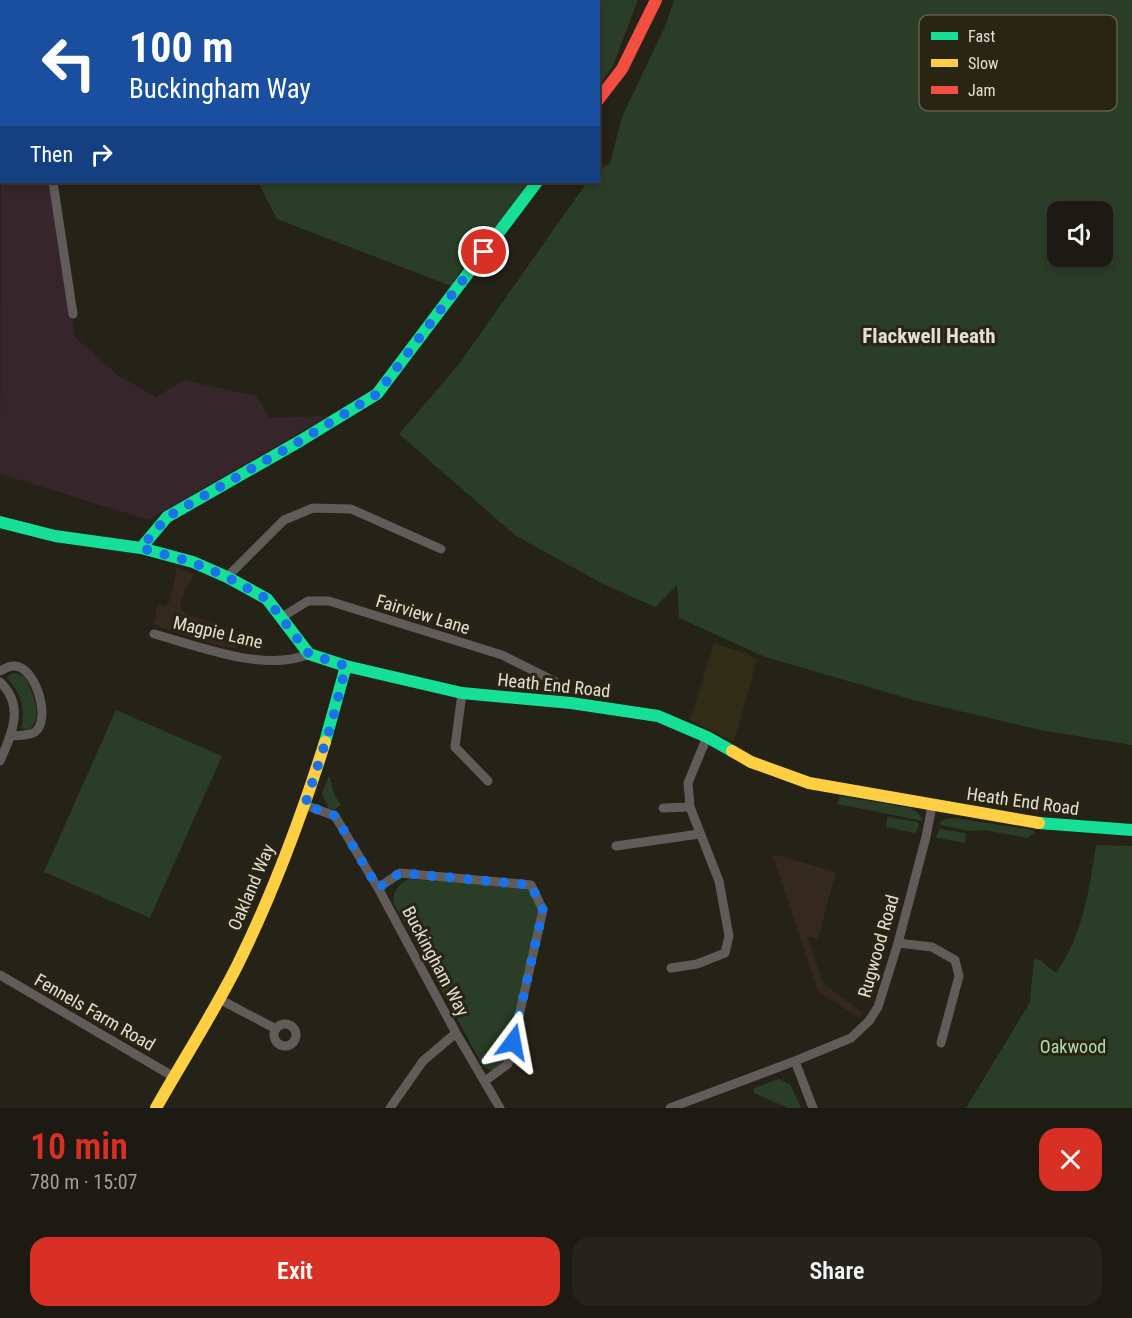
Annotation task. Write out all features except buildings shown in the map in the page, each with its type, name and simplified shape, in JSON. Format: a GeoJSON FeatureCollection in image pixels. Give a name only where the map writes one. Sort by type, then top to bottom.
{"type":"FeatureCollection","features":[{"type":"Feature","properties":{"kind":"street"},"geometry":{"type":"LineString","coordinates":[[600,97],[622,69],[656,0]]}},
{"type":"Feature","properties":{"kind":"street"},"geometry":{"type":"LineString","coordinates":[[53,183],[73,314]]}},
{"type":"Feature","properties":{"kind":"street"},"geometry":{"type":"LineString","coordinates":[[141,548],[167,517],[377,394],[536,183]]}},
{"type":"Feature","properties":{"kind":"street"},"geometry":{"type":"LineString","coordinates":[[227,577],[284,520],[313,508],[351,509],[441,549]]}},
{"type":"Feature","properties":{"kind":"street"},"geometry":{"type":"LineString","coordinates":[[0,522],[55,536],[141,548],[192,562],[227,577],[267,599],[309,654]]}},
{"type":"Feature","properties":{"kind":"street","name":"Fairview Lane"},"geometry":{"type":"LineString","coordinates":[[282,616],[308,601],[329,602],[502,655],[554,681]]}},
{"type":"Feature","properties":{"kind":"street","name":"Magpie Lane"},"geometry":{"type":"LineString","coordinates":[[154,634],[222,653],[271,661],[296,659],[309,654]]}},
{"type":"Feature","properties":{"kind":"street","name":"Heath End Road"},"geometry":{"type":"LineString","coordinates":[[309,654],[346,666],[462,693],[658,716],[707,738],[751,762],[809,783],[1046,824],[1132,830]]}},
{"type":"Feature","properties":{"kind":"street"},"geometry":{"type":"LineString","coordinates":[[0,671],[15,666],[24,669],[32,679],[40,700],[43,717],[40,727],[33,734],[12,736]]}},
{"type":"Feature","properties":{"kind":"street","name":"Oakland Way"},"geometry":{"type":"LineString","coordinates":[[156,1108],[219,999],[247,945],[305,805],[332,722],[346,666]]}},
{"type":"Feature","properties":{"kind":"street"},"geometry":{"type":"LineString","coordinates":[[0,682],[9,692],[16,712],[12,736],[0,761]]}},
{"type":"Feature","properties":{"kind":"street"},"geometry":{"type":"LineString","coordinates":[[462,693],[455,747],[489,781]]}},
{"type":"Feature","properties":{"kind":"street"},"geometry":{"type":"LineString","coordinates":[[671,968],[697,964],[724,953],[729,936],[719,880],[690,807],[688,783],[707,738]]}},
{"type":"Feature","properties":{"kind":"street","name":"Buckingham Way"},"geometry":{"type":"LineString","coordinates":[[305,805],[335,816],[378,888],[456,1033],[501,1108]]}},
{"type":"Feature","properties":{"kind":"street","name":"Rugwood Road"},"geometry":{"type":"LineString","coordinates":[[670,1108],[851,1038],[869,1021],[878,1007],[898,943],[932,806]]}},
{"type":"Feature","properties":{"kind":"street"},"geometry":{"type":"LineString","coordinates":[[663,808],[690,807]]}},
{"type":"Feature","properties":{"kind":"street"},"geometry":{"type":"LineString","coordinates":[[616,846],[699,834]]}},
{"type":"Feature","properties":{"kind":"street"},"geometry":{"type":"LineString","coordinates":[[378,888],[400,873],[531,885],[543,910],[508,1064],[485,1081]]}},
{"type":"Feature","properties":{"kind":"street"},"geometry":{"type":"LineString","coordinates":[[898,943],[932,947],[955,960],[959,976],[941,1043]]}},
{"type":"Feature","properties":{"kind":"street","name":"Fennels Farm Road"},"geometry":{"type":"LineString","coordinates":[[0,975],[174,1077]]}},
{"type":"Feature","properties":{"kind":"street"},"geometry":{"type":"LineString","coordinates":[[219,999],[276,1029]]}},
{"type":"Feature","properties":{"kind":"street"},"geometry":{"type":"LineString","coordinates":[[390,1108],[423,1061],[456,1033]]}},
{"type":"Feature","properties":{"kind":"street"},"geometry":{"type":"LineString","coordinates":[[795,1061],[813,1108]]}},
{"type":"Feature","properties":{"kind":"shaded area"},"geometry":{"type":"Polygon","coordinates":[[[1,183],[48,183],[75,337],[119,376],[156,397],[184,380],[256,396],[270,418],[328,416],[149,520],[0,474],[1,183]]]}},
{"type":"Feature","properties":{"kind":"shaded area"},"geometry":{"type":"Polygon","coordinates":[[[175,567],[194,574],[180,604],[181,609],[188,615],[235,634],[242,631],[236,649],[196,640],[154,624],[158,605],[165,606],[169,602],[176,574],[175,567]]]}},
{"type":"Feature","properties":{"kind":"shaded area"},"geometry":{"type":"Polygon","coordinates":[[[714,643],[745,653],[757,660],[734,742],[690,720],[714,643]]]}},
{"type":"Feature","properties":{"kind":"shaded area"},"geometry":{"type":"Polygon","coordinates":[[[773,856],[836,872],[818,939],[808,936],[823,983],[863,1013],[859,1018],[818,991],[773,856]]]}},
{"type":"Feature","properties":{"kind":"green space"},"geometry":{"type":"Polygon","coordinates":[[[600,0],[638,0],[613,66],[600,85],[600,0]]]}},
{"type":"Feature","properties":{"kind":"green space"},"geometry":{"type":"Polygon","coordinates":[[[674,0],[1132,0],[1132,745],[1040,730],[917,701],[765,657],[679,618],[677,585],[655,607],[601,583],[516,536],[399,434],[459,364],[586,183],[600,183],[600,169],[610,163],[622,117],[666,24],[674,0]]]}},
{"type":"Feature","properties":{"kind":"green space"},"geometry":{"type":"Polygon","coordinates":[[[528,183],[485,243],[481,240],[451,286],[277,219],[259,184],[528,183]]]}},
{"type":"Feature","properties":{"kind":"green space"},"geometry":{"type":"Polygon","coordinates":[[[16,673],[25,677],[36,705],[36,720],[27,730],[21,728],[23,714],[19,695],[7,678],[10,674],[16,673]]]}},
{"type":"Feature","properties":{"kind":"green space"},"geometry":{"type":"Polygon","coordinates":[[[116,710],[222,756],[150,918],[44,872],[116,710]]]}},
{"type":"Feature","properties":{"kind":"green space"},"geometry":{"type":"Polygon","coordinates":[[[328,777],[330,777],[334,794],[341,805],[334,810],[329,809],[322,794],[328,777]]]}},
{"type":"Feature","properties":{"kind":"green space"},"geometry":{"type":"Polygon","coordinates":[[[840,796],[911,808],[920,815],[923,821],[837,804],[840,796]]]}},
{"type":"Feature","properties":{"kind":"green space"},"geometry":{"type":"Polygon","coordinates":[[[887,817],[919,824],[914,833],[886,827],[887,817]]]}},
{"type":"Feature","properties":{"kind":"green space"},"geometry":{"type":"Polygon","coordinates":[[[955,818],[1033,830],[1035,833],[1027,838],[940,825],[941,821],[955,818]]]}},
{"type":"Feature","properties":{"kind":"green space"},"geometry":{"type":"Polygon","coordinates":[[[940,829],[966,833],[965,843],[936,837],[940,829]]]}},
{"type":"Feature","properties":{"kind":"green space","name":"Oakwood"},"geometry":{"type":"Polygon","coordinates":[[[1096,845],[1132,846],[1132,1108],[966,1108],[1030,1002],[1034,958],[1056,973],[1073,943],[1084,912],[1096,845]]]}},
{"type":"Feature","properties":{"kind":"green space"},"geometry":{"type":"Polygon","coordinates":[[[409,879],[523,888],[533,891],[541,911],[504,1067],[493,1072],[483,1066],[393,902],[397,888],[409,879]]]}},
{"type":"Feature","properties":{"kind":"green space"},"geometry":{"type":"Polygon","coordinates":[[[779,1079],[790,1084],[801,1108],[788,1108],[754,1093],[754,1088],[779,1079]]]}},
{"type":"Feature","properties":{"kind":"traffic: fast"},"geometry":{"type":"LineString","coordinates":[[141,548],[167,517],[377,394],[536,183]]}},
{"type":"Feature","properties":{"kind":"traffic: fast"},"geometry":{"type":"LineString","coordinates":[[0,522],[55,536],[141,548],[193,562],[267,599],[309,654],[346,666],[462,693],[571,703],[658,716],[707,737],[732,751]]}},
{"type":"Feature","properties":{"kind":"traffic: fast"},"geometry":{"type":"LineString","coordinates":[[325,742],[346,666]]}},
{"type":"Feature","properties":{"kind":"traffic: fast"},"geometry":{"type":"LineString","coordinates":[[1039,823],[1132,830]]}},
{"type":"Feature","properties":{"kind":"traffic: slow"},"geometry":{"type":"LineString","coordinates":[[156,1108],[218,1001],[251,937],[286,855],[325,742]]}},
{"type":"Feature","properties":{"kind":"traffic: slow"},"geometry":{"type":"LineString","coordinates":[[732,751],[751,762],[809,783],[1039,823]]}},
{"type":"Feature","properties":{"kind":"traffic: jam"},"geometry":{"type":"LineString","coordinates":[[600,97],[622,69],[656,0]]}},
{"type":"Feature","properties":{"kind":"district","name":"Flackwell Heath"},"geometry":{"type":"Point","coordinates":[929,336]}},
{"type":"Feature","properties":{"kind":"route"},"geometry":{"type":"LineString","coordinates":[[484,252],[377,394],[167,517],[141,548],[192,562],[227,577],[267,599],[309,654],[346,666],[332,722],[305,805],[335,816],[378,888],[400,873],[531,885],[543,910],[513,1042]]}}]}
